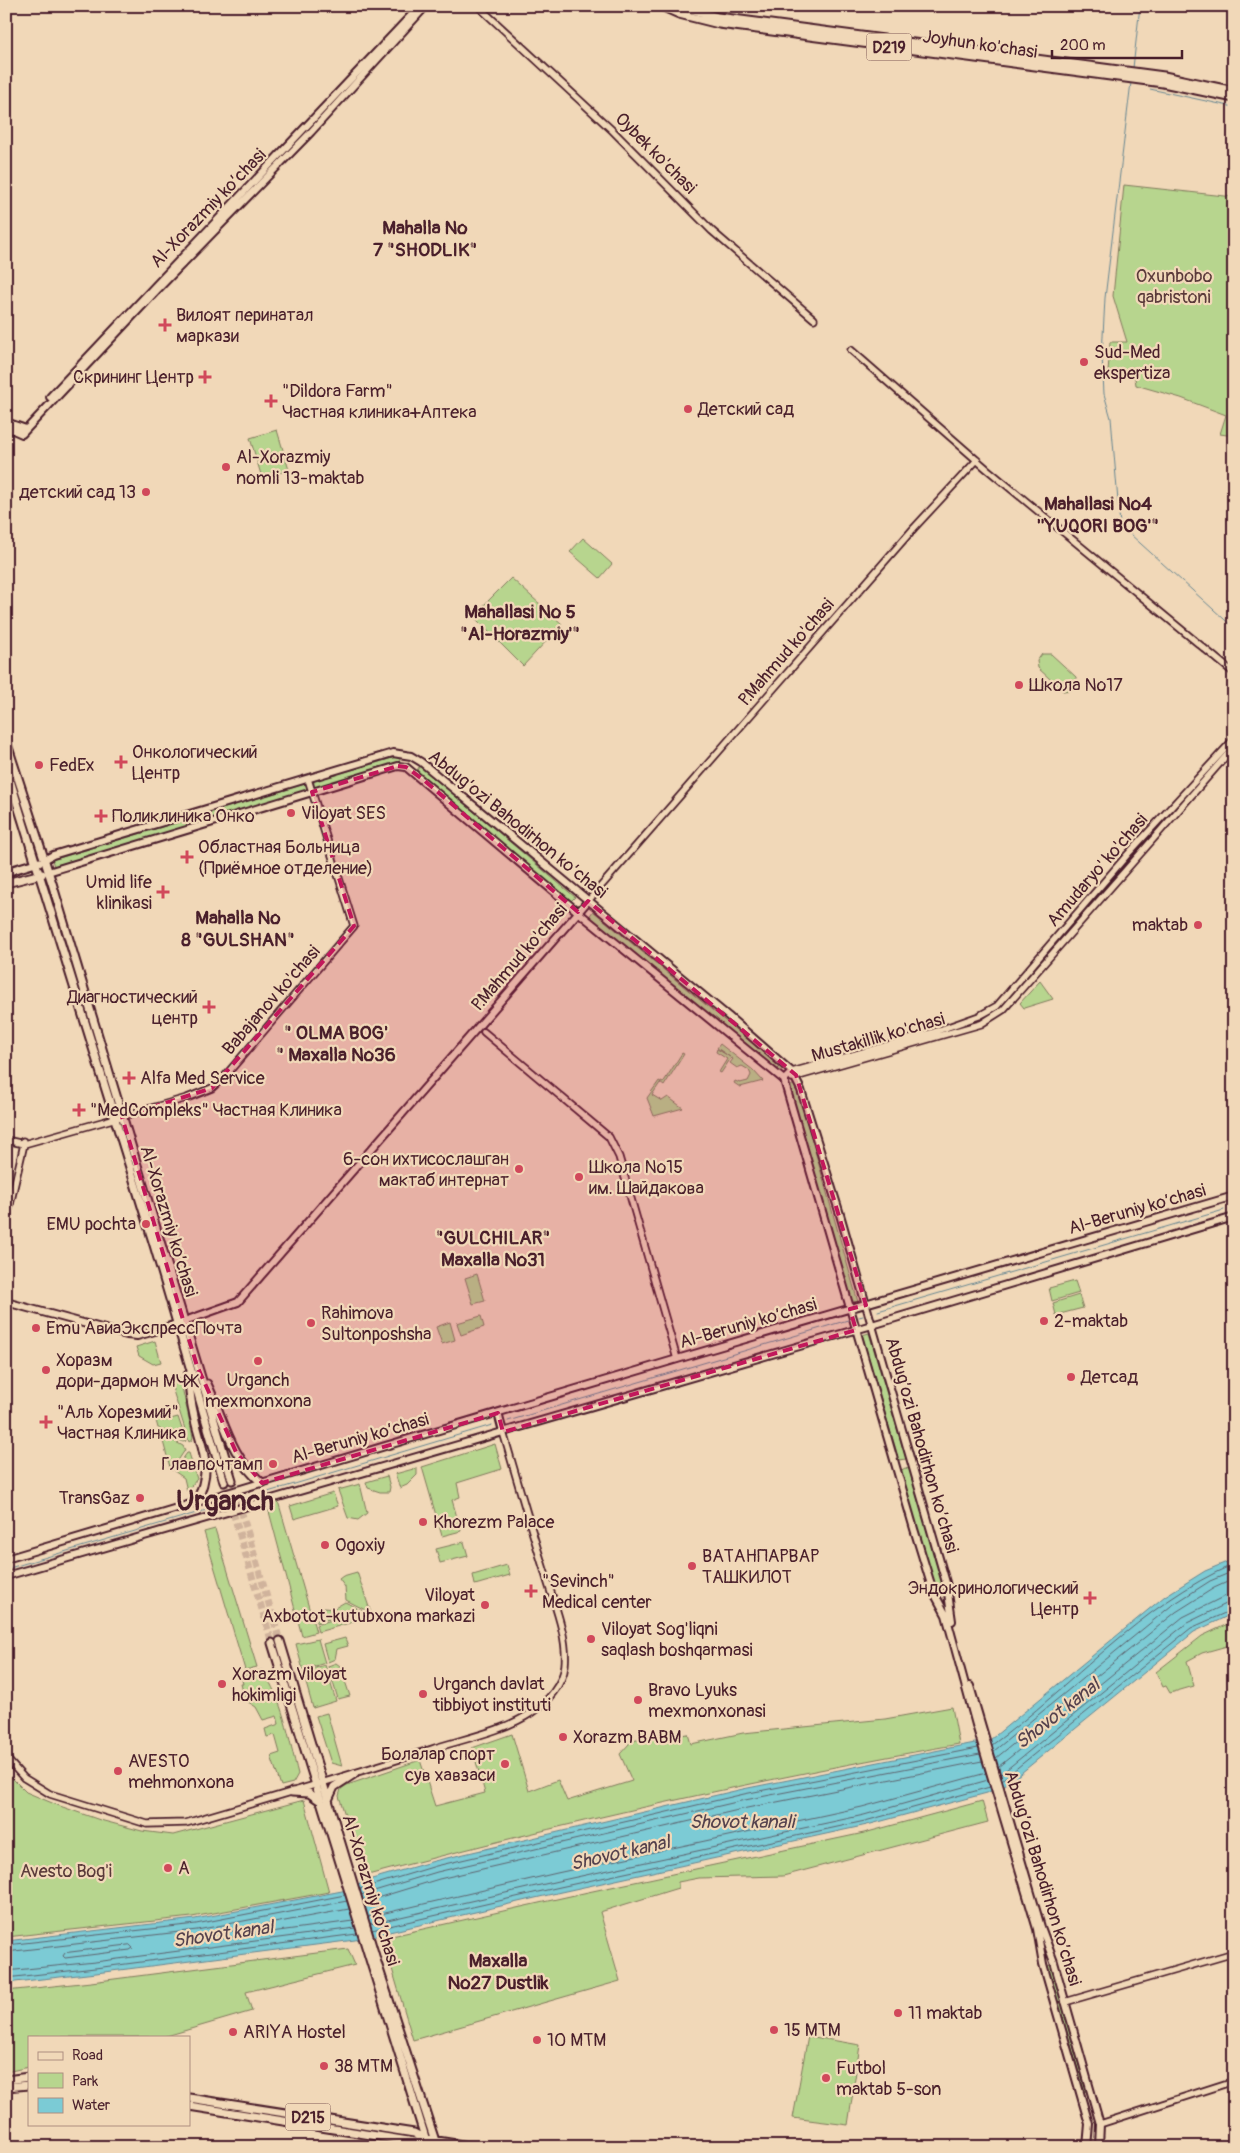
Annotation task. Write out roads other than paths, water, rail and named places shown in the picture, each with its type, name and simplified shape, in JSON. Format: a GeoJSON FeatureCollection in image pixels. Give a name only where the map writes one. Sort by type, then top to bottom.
{"type":"FeatureCollection","features":[{"type":"Feature","properties":{"kind":"main road","name":"Al-Xorazmiy ko’chasi"},"geometry":{"type":"LineString","coordinates":[[22,431],[68,377],[420,6]]}},
{"type":"Feature","properties":{"kind":"main road","name":"Al-Xorazmiy ko’chasi"},"geometry":{"type":"LineString","coordinates":[[22,431],[310,132],[426,6]]}},
{"type":"Feature","properties":{"kind":"main road","name":"Joyhun ko'chasi"},"geometry":{"type":"LineString","coordinates":[[662,6],[679,14],[719,24],[1119,74]]}},
{"type":"Feature","properties":{"kind":"main road","name":"Joyhun ko'chasi"},"geometry":{"type":"LineString","coordinates":[[679,6],[718,17],[1119,74]]}},
{"type":"Feature","properties":{"kind":"main road","name":"D219"},"geometry":{"type":"LineString","coordinates":[[1119,74],[1234,91]]}},
{"type":"Feature","properties":{"kind":"main road","name":"D219"},"geometry":{"type":"LineString","coordinates":[[1163,80],[1234,98]]}},
{"type":"Feature","properties":{"kind":"main road"},"geometry":{"type":"LineString","coordinates":[[6,422],[22,431]]}},
{"type":"Feature","properties":{"kind":"main road"},"geometry":{"type":"LineString","coordinates":[[6,427],[22,431]]}},
{"type":"Feature","properties":{"kind":"main road","name":"Al-Xorazmiy ko’chasi"},"geometry":{"type":"LineString","coordinates":[[6,741],[48,872],[122,1117],[188,1320],[197,1366],[232,1480]]}},
{"type":"Feature","properties":{"kind":"main road","name":"Abdug’ozi Bahodirhon ko’chasi"},"geometry":{"type":"LineString","coordinates":[[6,872],[36,863],[53,855],[393,753],[411,756],[458,791],[728,1016],[794,1074],[839,1210],[947,1586],[950,1614],[978,1724]]}},
{"type":"Feature","properties":{"kind":"main road","name":"Abdug’ozi Bahodirhon ko’chasi"},"geometry":{"type":"LineString","coordinates":[[6,883],[398,766],[406,767],[578,912],[784,1080],[933,1591],[946,1615],[1008,1826],[1037,1929],[1043,1964],[1089,2124],[1087,2147]]}},
{"type":"Feature","properties":{"kind":"main road","name":"Al-Xorazmiy ko’chasi"},"geometry":{"type":"LineString","coordinates":[[6,767],[224,1482]]}},
{"type":"Feature","properties":{"kind":"main road","name":"P.Mahmud ko'chasi"},"geometry":{"type":"LineString","coordinates":[[6,1302],[127,1335],[137,1336],[238,1302],[588,901]]}},
{"type":"Feature","properties":{"kind":"main road"},"geometry":{"type":"LineString","coordinates":[[784,1080],[794,1074]]}},
{"type":"Feature","properties":{"kind":"main road","name":"Al-Beruniy ko’chasi"},"geometry":{"type":"LineString","coordinates":[[6,1559],[677,1359],[1234,1196]]}},
{"type":"Feature","properties":{"kind":"main road","name":"Al-Beruniy ko’chasi"},"geometry":{"type":"LineString","coordinates":[[6,1576],[856,1330],[1234,1217]]}},
{"type":"Feature","properties":{"kind":"main road"},"geometry":{"type":"LineString","coordinates":[[185,1355],[193,1411],[206,1460],[204,1487],[196,1502]]}},
{"type":"Feature","properties":{"kind":"main road"},"geometry":{"type":"LineString","coordinates":[[197,1366],[215,1400],[236,1452],[249,1472],[262,1483]]}},
{"type":"Feature","properties":{"kind":"main road"},"geometry":{"type":"LineString","coordinates":[[498,1413],[503,1432]]}},
{"type":"Feature","properties":{"kind":"main road","name":"Al-Xorazmiy ko’chasi"},"geometry":{"type":"LineString","coordinates":[[280,1640],[319,1785]]}},
{"type":"Feature","properties":{"kind":"main road","name":"Al-Xorazmiy ko’chasi"},"geometry":{"type":"LineString","coordinates":[[272,1643],[324,1801],[428,2147]]}},
{"type":"Feature","properties":{"kind":"main road"},"geometry":{"type":"LineString","coordinates":[[292,1792],[310,1793],[324,1801],[334,1786],[354,1774]]}},
{"type":"Feature","properties":{"kind":"main road","name":"Abdug’ozi Bahodirhon ko’chasi"},"geometry":{"type":"LineString","coordinates":[[1008,1826],[1065,2002],[1092,2093],[1100,2124],[1099,2147]]}},
{"type":"Feature","properties":{"kind":"main road","name":"Al-Xorazmiy ko’chasi"},"geometry":{"type":"LineString","coordinates":[[375,1967],[436,2144]]}},
{"type":"Feature","properties":{"kind":"main road"},"geometry":{"type":"LineString","coordinates":[[6,2080],[28,2078]]}},
{"type":"Feature","properties":{"kind":"main road"},"geometry":{"type":"LineString","coordinates":[[6,2087],[28,2085]]}},
{"type":"Feature","properties":{"kind":"main road","name":"D215"},"geometry":{"type":"LineString","coordinates":[[190,2098],[414,2133],[426,2138]]}},
{"type":"Feature","properties":{"kind":"main road","name":"D215"},"geometry":{"type":"LineString","coordinates":[[190,2106],[416,2142],[426,2138]]}},
{"type":"Feature","properties":{"kind":"main road"},"geometry":{"type":"LineString","coordinates":[[426,2138],[436,2144],[475,2147]]}},
{"type":"Feature","properties":{"kind":"street","name":"Oybek ko'chasi"},"geometry":{"type":"LineString","coordinates":[[478,6],[612,130],[712,231],[814,319]]}},
{"type":"Feature","properties":{"kind":"street"},"geometry":{"type":"LineString","coordinates":[[851,350],[977,460],[1234,673]]}},
{"type":"Feature","properties":{"kind":"street","name":"P.Mahmud ko'chasi"},"geometry":{"type":"LineString","coordinates":[[588,901],[908,535],[977,460]]}},
{"type":"Feature","properties":{"kind":"street","name":"Amudaryo' ko'chasi"},"geometry":{"type":"LineString","coordinates":[[979,1016],[997,1006],[1128,854],[1234,739]]}},
{"type":"Feature","properties":{"kind":"street","name":"Amudaryo' ko'chasi"},"geometry":{"type":"LineString","coordinates":[[981,1024],[1003,1010],[1234,747]]}},
{"type":"Feature","properties":{"kind":"street"},"geometry":{"type":"LineString","coordinates":[[406,767],[411,756]]}},
{"type":"Feature","properties":{"kind":"street"},"geometry":{"type":"LineString","coordinates":[[308,779],[312,792]]}},
{"type":"Feature","properties":{"kind":"street","name":"Babajanov ko'chasi"},"geometry":{"type":"LineString","coordinates":[[6,1140],[24,1142],[122,1117],[204,1093],[212,1088],[238,1062],[354,926],[312,792]]}},
{"type":"Feature","properties":{"kind":"street","name":"Mustakillik ko'chasi"},"geometry":{"type":"LineString","coordinates":[[794,1074],[931,1033],[979,1016]]}},
{"type":"Feature","properties":{"kind":"street","name":"Mustakillik ko'chasi"},"geometry":{"type":"LineString","coordinates":[[794,1074],[981,1024]]}},
{"type":"Feature","properties":{"kind":"street"},"geometry":{"type":"LineString","coordinates":[[484,1032],[608,1137],[619,1157],[677,1359]]}},
{"type":"Feature","properties":{"kind":"street"},"geometry":{"type":"LineString","coordinates":[[6,1222],[24,1142]]}},
{"type":"Feature","properties":{"kind":"street"},"geometry":{"type":"LineString","coordinates":[[6,1758],[24,1778],[40,1789],[76,1802],[147,1824],[186,1823],[319,1785],[520,1720],[543,1704],[559,1683],[565,1665],[563,1638],[503,1432]]}},
{"type":"Feature","properties":{"kind":"street"},"geometry":{"type":"LineString","coordinates":[[1065,2002],[1234,1953]]}},
{"type":"Feature","properties":{"kind":"street"},"geometry":{"type":"LineString","coordinates":[[1100,2124],[1234,2081]]}},
{"type":"Feature","properties":{"kind":"street"},"geometry":{"type":"LineString","coordinates":[[1081,2097],[1092,2093]]}},
{"type":"Feature","properties":{"kind":"water","name":"Shovot kanali"},"geometry":{"type":"Polygon","coordinates":[[[1234,1559],[1234,1613],[1194,1632],[1010,1782],[987,1793],[867,1825],[561,1892],[355,1940],[6,1983],[6,1941],[195,1919],[342,1891],[365,1881],[434,1861],[743,1789],[990,1740],[1165,1596],[1205,1571],[1234,1559]]]}},
{"type":"Feature","properties":{"kind":"waterway"},"geometry":{"type":"LineString","coordinates":[[1133,68],[1140,6]]}},
{"type":"Feature","properties":{"kind":"waterway"},"geometry":{"type":"LineString","coordinates":[[1131,82],[1105,298],[1102,355],[1104,394],[1111,418],[1120,525],[1234,628]]}},
{"type":"Feature","properties":{"kind":"waterway"},"geometry":{"type":"LineString","coordinates":[[1150,89],[1234,107]]}},
{"type":"Feature","properties":{"kind":"waterway"},"geometry":{"type":"LineString","coordinates":[[878,1311],[1224,1210]]}},
{"type":"Feature","properties":{"kind":"waterway"},"geometry":{"type":"LineString","coordinates":[[859,1317],[863,1316]]}},
{"type":"Feature","properties":{"kind":"waterway"},"geometry":{"type":"LineString","coordinates":[[508,1421],[848,1320]]}},
{"type":"Feature","properties":{"kind":"waterway"},"geometry":{"type":"LineString","coordinates":[[241,1500],[492,1425]]}},
{"type":"Feature","properties":{"kind":"waterway"},"geometry":{"type":"LineString","coordinates":[[6,1569],[227,1504]]}},
{"type":"Feature","properties":{"kind":"tunnel"},"geometry":{"type":"LineString","coordinates":[[232,1480],[280,1641]]}},
{"type":"Feature","properties":{"kind":"tunnel"},"geometry":{"type":"LineString","coordinates":[[224,1482],[272,1643]]}},
{"type":"Feature","properties":{"kind":"place","name":"Вилоят перинатал маркази"},"geometry":{"type":"Point","coordinates":[165,325]}},
{"type":"Feature","properties":{"kind":"place","name":"Sud-Med ekspertiza"},"geometry":{"type":"Point","coordinates":[1084,362]}},
{"type":"Feature","properties":{"kind":"place","name":"Скрининг Центр"},"geometry":{"type":"Point","coordinates":[205,377]}},
{"type":"Feature","properties":{"kind":"place","name":"\"Dildora Farm\" Частная клиника+Аптека"},"geometry":{"type":"Point","coordinates":[271,401]}},
{"type":"Feature","properties":{"kind":"place","name":"Детский сад"},"geometry":{"type":"Point","coordinates":[688,409]}},
{"type":"Feature","properties":{"kind":"place","name":"Аl-Xоrаzmiy nоmli 13-mаktаb"},"geometry":{"type":"Point","coordinates":[226,467]}},
{"type":"Feature","properties":{"kind":"place","name":"детский сад 13"},"geometry":{"type":"Point","coordinates":[146,492]}},
{"type":"Feature","properties":{"kind":"place","name":"Школа №17"},"geometry":{"type":"Point","coordinates":[1019,685]}},
{"type":"Feature","properties":{"kind":"place","name":"Онкологический Центр"},"geometry":{"type":"Point","coordinates":[121,762]}},
{"type":"Feature","properties":{"kind":"place","name":"FedEx"},"geometry":{"type":"Point","coordinates":[39,765]}},
{"type":"Feature","properties":{"kind":"place","name":"Viloyat SES"},"geometry":{"type":"Point","coordinates":[291,813]}},
{"type":"Feature","properties":{"kind":"place","name":"Поликлиника Онко"},"geometry":{"type":"Point","coordinates":[101,816]}},
{"type":"Feature","properties":{"kind":"place","name":"Областная Больница (Приёмное отделение)"},"geometry":{"type":"Point","coordinates":[187,857]}},
{"type":"Feature","properties":{"kind":"place","name":"Umid life klinikasi"},"geometry":{"type":"Point","coordinates":[163,892]}},
{"type":"Feature","properties":{"kind":"place","name":"maktab"},"geometry":{"type":"Point","coordinates":[1198,925]}},
{"type":"Feature","properties":{"kind":"place","name":"Диагностический центр"},"geometry":{"type":"Point","coordinates":[209,1007]}},
{"type":"Feature","properties":{"kind":"place","name":"Alfa Med Service"},"geometry":{"type":"Point","coordinates":[129,1078]}},
{"type":"Feature","properties":{"kind":"place","name":"\"MedCompleks\" Частная Клиника"},"geometry":{"type":"Point","coordinates":[79,1110]}},
{"type":"Feature","properties":{"kind":"place","name":"6-сон ихтисослашган мактаб интернат"},"geometry":{"type":"Point","coordinates":[519,1169]}},
{"type":"Feature","properties":{"kind":"place","name":"Школа №15 им. Шайдакова"},"geometry":{"type":"Point","coordinates":[579,1177]}},
{"type":"Feature","properties":{"kind":"place","name":"EMU pochta"},"geometry":{"type":"Point","coordinates":[146,1224]}},
{"type":"Feature","properties":{"kind":"place","name":"2-maktab"},"geometry":{"type":"Point","coordinates":[1044,1321]}},
{"type":"Feature","properties":{"kind":"place","name":"Rahimova Sultonposhsha"},"geometry":{"type":"Point","coordinates":[311,1323]}},
{"type":"Feature","properties":{"kind":"place","name":"Emu АвиаЭкспрессПочта"},"geometry":{"type":"Point","coordinates":[36,1328]}},
{"type":"Feature","properties":{"kind":"place","name":"Urganch mexmonxona"},"geometry":{"type":"Point","coordinates":[258,1361]}},
{"type":"Feature","properties":{"kind":"place","name":"Хоразм дори-дармон МЧЖ"},"geometry":{"type":"Point","coordinates":[46,1370]}},
{"type":"Feature","properties":{"kind":"place","name":"Детсад"},"geometry":{"type":"Point","coordinates":[1071,1377]}},
{"type":"Feature","properties":{"kind":"place","name":"\"Аль Хорезмий\" Частная Клиника"},"geometry":{"type":"Point","coordinates":[46,1422]}},
{"type":"Feature","properties":{"kind":"place","name":"Главпочтамп"},"geometry":{"type":"Point","coordinates":[273,1464]}},
{"type":"Feature","properties":{"kind":"place","name":"TransGaz"},"geometry":{"type":"Point","coordinates":[140,1498]}},
{"type":"Feature","properties":{"kind":"place","name":"Khorezm Palace"},"geometry":{"type":"Point","coordinates":[423,1522]}},
{"type":"Feature","properties":{"kind":"place","name":"Ogoxiy"},"geometry":{"type":"Point","coordinates":[325,1545]}},
{"type":"Feature","properties":{"kind":"place","name":"ВАТАНПАРВАР ТАШКИЛОТ"},"geometry":{"type":"Point","coordinates":[692,1566]}},
{"type":"Feature","properties":{"kind":"place","name":"\"Sevinch\" Medical center"},"geometry":{"type":"Point","coordinates":[531,1591]}},
{"type":"Feature","properties":{"kind":"place","name":"Эндокринологический Центр"},"geometry":{"type":"Point","coordinates":[1090,1598]}},
{"type":"Feature","properties":{"kind":"place","name":"Viloyat Axbotot-kutubxona markazi"},"geometry":{"type":"Point","coordinates":[485,1605]}},
{"type":"Feature","properties":{"kind":"place","name":"Viloyat Sog'liqni saqlash boshqarmasi"},"geometry":{"type":"Point","coordinates":[591,1639]}},
{"type":"Feature","properties":{"kind":"place","name":"Xorazm Viloyat hokimligi"},"geometry":{"type":"Point","coordinates":[222,1684]}},
{"type":"Feature","properties":{"kind":"place","name":"Urganch davlat tibbiyot instituti"},"geometry":{"type":"Point","coordinates":[423,1694]}},
{"type":"Feature","properties":{"kind":"place","name":"Bravo Lyuks mexmonxonasi"},"geometry":{"type":"Point","coordinates":[638,1700]}},
{"type":"Feature","properties":{"kind":"place","name":"Xorazm BABM"},"geometry":{"type":"Point","coordinates":[563,1737]}},
{"type":"Feature","properties":{"kind":"place","name":"Болалар спорт сув хавзаси"},"geometry":{"type":"Point","coordinates":[505,1764]}},
{"type":"Feature","properties":{"kind":"place","name":"AVESTO mehmonxona"},"geometry":{"type":"Point","coordinates":[118,1771]}},
{"type":"Feature","properties":{"kind":"place","name":"A"},"geometry":{"type":"Point","coordinates":[168,1868]}},
{"type":"Feature","properties":{"kind":"place","name":"11 maktab"},"geometry":{"type":"Point","coordinates":[898,2013]}},
{"type":"Feature","properties":{"kind":"place","name":"15 MTM"},"geometry":{"type":"Point","coordinates":[774,2030]}},
{"type":"Feature","properties":{"kind":"place","name":"ARIYA Hostel"},"geometry":{"type":"Point","coordinates":[233,2032]}},
{"type":"Feature","properties":{"kind":"place","name":"10 MTM"},"geometry":{"type":"Point","coordinates":[537,2040]}},
{"type":"Feature","properties":{"kind":"place","name":"38 MTM"},"geometry":{"type":"Point","coordinates":[324,2066]}},
{"type":"Feature","properties":{"kind":"place","name":"Futbol maktab 5-son"},"geometry":{"type":"Point","coordinates":[826,2078]}},
{"type":"Feature","properties":{"kind":"district","name":"Mahalla № 7 \"SHODLIK\""},"geometry":{"type":"Point","coordinates":[425,238]}},
{"type":"Feature","properties":{"kind":"district","name":"Mahallasi №4 ''YUQORI BOG'\""},"geometry":{"type":"Point","coordinates":[1098,514]}},
{"type":"Feature","properties":{"kind":"district","name":"Mahallasi № 5 \"Аl-Horazmiy'\""},"geometry":{"type":"Point","coordinates":[520,622]}},
{"type":"Feature","properties":{"kind":"district","name":"Mahalla № 8 \"GULSHAN\""},"geometry":{"type":"Point","coordinates":[238,928]}},
{"type":"Feature","properties":{"kind":"district","name":"\" OLMA BOG' \" Maxalla №36"},"geometry":{"type":"Point","coordinates":[336,1043]}},
{"type":"Feature","properties":{"kind":"district","name":"\"GULCHILAR\" Maxalla №31"},"geometry":{"type":"Point","coordinates":[493,1248]}},
{"type":"Feature","properties":{"kind":"district","name":"Urganch"},"geometry":{"type":"Point","coordinates":[225,1500]}},
{"type":"Feature","properties":{"kind":"district","name":"Maxalla №27 Dustlik"},"geometry":{"type":"Point","coordinates":[498,1971]}},
{"type":"Feature","properties":{"kind":"park label","name":"Oxunbobo qabristoni"},"geometry":{"type":"Point","coordinates":[1174,286]}},
{"type":"Feature","properties":{"kind":"park label","name":"Avesto Bog'i"},"geometry":{"type":"Point","coordinates":[66,1871]}},
{"type":"Feature","properties":{"kind":"water label","name":"Shovot kanal"},"geometry":{"type":"Point","coordinates":[1057,1713]}},
{"type":"Feature","properties":{"kind":"water label","name":"Shovot kanal"},"geometry":{"type":"Point","coordinates":[620,1852]}},
{"type":"Feature","properties":{"kind":"water label","name":"Shovot kanal"},"geometry":{"type":"Point","coordinates":[223,1933]}}]}
